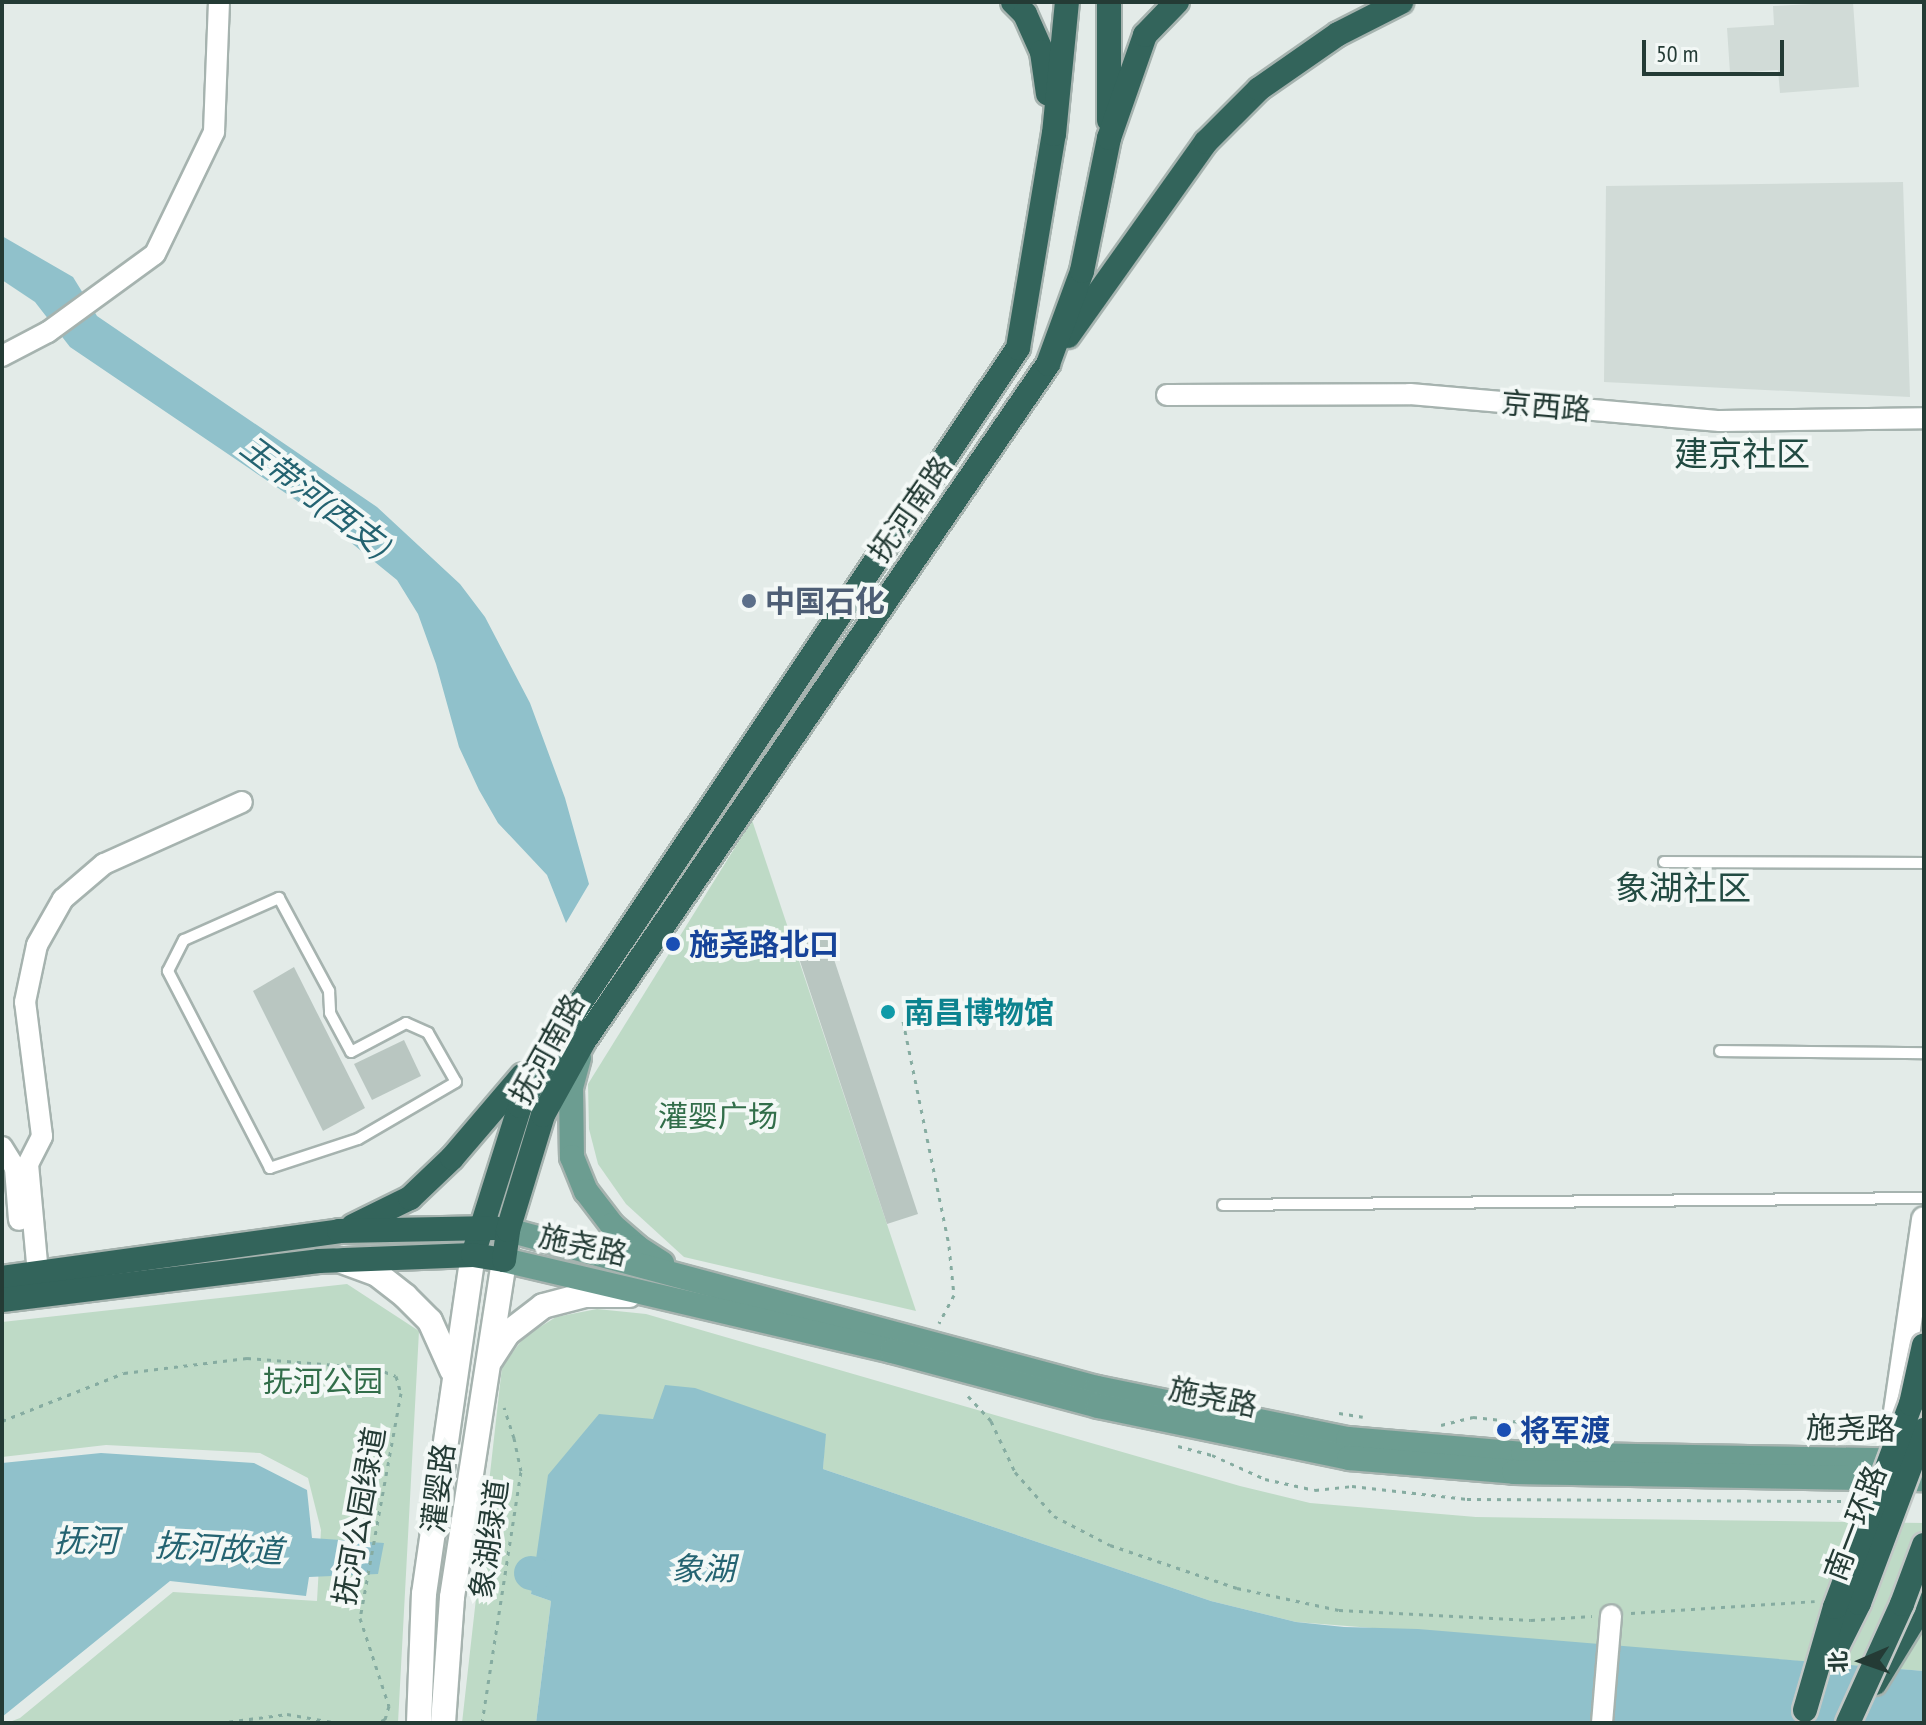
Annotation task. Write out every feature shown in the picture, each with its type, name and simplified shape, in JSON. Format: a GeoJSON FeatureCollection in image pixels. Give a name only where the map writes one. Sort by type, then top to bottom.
{"type":"FeatureCollection","features":[{"type":"Feature","properties":{"kind":"highway"},"geometry":{"type":"LineString","coordinates":[[1013,2],[1025,14],[1042,52],[1054,134]]}},
{"type":"Feature","properties":{"kind":"highway","name":"抚河南路"},"geometry":{"type":"LineString","coordinates":[[473,1255],[520,1106],[575,1011],[1018,348],[1054,134],[1067,2]]}},
{"type":"Feature","properties":{"kind":"highway"},"geometry":{"type":"LineString","coordinates":[[1109,2],[1109,138]]}},
{"type":"Feature","properties":{"kind":"highway","name":"抚河南路"},"geometry":{"type":"LineString","coordinates":[[504,1260],[508,1230],[543,1115],[584,1041],[1048,364],[1082,271],[1109,138],[1145,35],[1177,2]]}},
{"type":"Feature","properties":{"kind":"highway"},"geometry":{"type":"LineString","coordinates":[[1048,364],[1206,142],[1259,89],[1338,34],[1401,2]]}},
{"type":"Feature","properties":{"kind":"highway"},"geometry":{"type":"LineString","coordinates":[[339,1231],[410,1198],[498,1108],[575,1011]]}},
{"type":"Feature","properties":{"kind":"highway"},"geometry":{"type":"LineString","coordinates":[[21,1276],[339,1231],[480,1227],[508,1230]]}},
{"type":"Feature","properties":{"kind":"highway"},"geometry":{"type":"LineString","coordinates":[[2,1300],[339,1260],[473,1255],[504,1260]]}},
{"type":"Feature","properties":{"kind":"highway"},"geometry":{"type":"LineString","coordinates":[[1802,1716],[1835,1607],[1911,1404],[1924,1345]]}},
{"type":"Feature","properties":{"kind":"highway","name":"南一环路"},"geometry":{"type":"LineString","coordinates":[[1802,1716],[1859,1603],[1924,1430]]}},
{"type":"Feature","properties":{"kind":"highway"},"geometry":{"type":"LineString","coordinates":[[1849,1723],[1902,1604],[1924,1545]]}},
{"type":"Feature","properties":{"kind":"highway"},"geometry":{"type":"LineString","coordinates":[[1849,1723],[1924,1603]]}},
{"type":"Feature","properties":{"kind":"main road"},"geometry":{"type":"LineString","coordinates":[[584,1041],[571,1087],[570,1133],[576,1169],[586,1191],[612,1225],[637,1247],[681,1275]]}},
{"type":"Feature","properties":{"kind":"main road"},"geometry":{"type":"LineString","coordinates":[[1888,1469],[1924,1219]]}},
{"type":"Feature","properties":{"kind":"main road","name":"施尧路"},"geometry":{"type":"LineString","coordinates":[[508,1230],[1097,1388],[1348,1439],[1523,1454],[1888,1469],[1924,1479]]}},
{"type":"Feature","properties":{"kind":"main road","name":"灌婴路"},"geometry":{"type":"LineString","coordinates":[[419,1723],[424,1594],[453,1372],[473,1255]]}},
{"type":"Feature","properties":{"kind":"main road"},"geometry":{"type":"LineString","coordinates":[[339,1260],[377,1274],[405,1296],[430,1321],[453,1372]]}},
{"type":"Feature","properties":{"kind":"main road","name":"施尧路"},"geometry":{"type":"LineString","coordinates":[[504,1260],[676,1299],[1098,1406],[1349,1458],[1514,1472],[1888,1469],[1924,1461]]}},
{"type":"Feature","properties":{"kind":"main road","name":"灌婴路"},"geometry":{"type":"LineString","coordinates":[[443,1723],[452,1597],[504,1260]]}},
{"type":"Feature","properties":{"kind":"main road"},"geometry":{"type":"LineString","coordinates":[[487,1364],[508,1333],[543,1306],[585,1295],[676,1299]]}},
{"type":"Feature","properties":{"kind":"street"},"geometry":{"type":"LineString","coordinates":[[2,356],[48,332],[102,296],[155,254],[214,132],[219,2]]}},
{"type":"Feature","properties":{"kind":"street","name":"京西路"},"geometry":{"type":"LineString","coordinates":[[1167,395],[1410,394],[1720,421],[1924,418]]}},
{"type":"Feature","properties":{"kind":"street"},"geometry":{"type":"LineString","coordinates":[[21,1276],[28,1164],[42,1136],[25,1002],[37,945],[63,899],[104,864],[242,802]]}},
{"type":"Feature","properties":{"kind":"street"},"geometry":{"type":"LineString","coordinates":[[2,1147],[15,1168],[21,1276]]}},
{"type":"Feature","properties":{"kind":"street"},"geometry":{"type":"LineString","coordinates":[[1602,1723],[1611,1615]]}},
{"type":"Feature","properties":{"kind":"lane"},"geometry":{"type":"LineString","coordinates":[[1664,862],[1924,863]]}},
{"type":"Feature","properties":{"kind":"lane"},"geometry":{"type":"LineString","coordinates":[[279,898],[329,991],[330,1013],[351,1052],[406,1023],[428,1033],[456,1082],[358,1139],[270,1168],[168,971],[184,940],[279,898]]}},
{"type":"Feature","properties":{"kind":"lane"},"geometry":{"type":"LineString","coordinates":[[1720,1051],[1924,1053]]}},
{"type":"Feature","properties":{"kind":"lane"},"geometry":{"type":"LineString","coordinates":[[1223,1205],[1924,1198]]}},
{"type":"Feature","properties":{"kind":"path"},"geometry":{"type":"LineString","coordinates":[[903,1021],[949,1246],[954,1295],[933,1333]]}},
{"type":"Feature","properties":{"kind":"path","name":"抚河公园绿道"},"geometry":{"type":"LineString","coordinates":[[2,1421],[124,1373],[247,1358],[375,1368],[396,1376],[401,1393],[360,1618],[389,1706],[385,1719],[377,1723]]}},
{"type":"Feature","properties":{"kind":"path"},"geometry":{"type":"LineString","coordinates":[[968,1396],[991,1421],[1015,1472],[1054,1516],[1110,1545],[1237,1588],[1339,1610],[1531,1620],[1818,1601]]}},
{"type":"Feature","properties":{"kind":"path","name":"象湖绿道"},"geometry":{"type":"LineString","coordinates":[[482,1723],[521,1471],[504,1408]]}},
{"type":"Feature","properties":{"kind":"path"},"geometry":{"type":"LineString","coordinates":[[1332,1412],[1375,1419]]}},
{"type":"Feature","properties":{"kind":"path"},"geometry":{"type":"LineString","coordinates":[[1432,1427],[1473,1417],[1532,1423],[1553,1433]]}},
{"type":"Feature","properties":{"kind":"path"},"geometry":{"type":"LineString","coordinates":[[1837,1438],[1893,1429]]}},
{"type":"Feature","properties":{"kind":"path"},"geometry":{"type":"LineString","coordinates":[[219,1723],[287,1714],[338,1723]]}},
{"type":"Feature","properties":{"kind":"shaded area"},"geometry":{"type":"Polygon","coordinates":[[[1853,2],[1859,87],[1780,93],[1778,70],[1730,73],[1727,28],[1774,25],[1773,6],[1853,2]]]}},
{"type":"Feature","properties":{"kind":"shaded area"},"geometry":{"type":"Polygon","coordinates":[[[1903,182],[1910,397],[1604,382],[1606,186],[1903,182]]]}},
{"type":"Feature","properties":{"kind":"green space","name":"灌婴广场"},"geometry":{"type":"Polygon","coordinates":[[[752,820],[916,1311],[684,1257],[626,1204],[598,1164],[589,1129],[588,1084],[752,820]]]}},
{"type":"Feature","properties":{"kind":"green space","name":"抚河公园"},"geometry":{"type":"Polygon","coordinates":[[[347,1284],[419,1331],[398,1723],[7,1723],[20,1718],[173,1592],[317,1601],[321,1530],[308,1478],[260,1453],[106,1445],[2,1457],[2,1322],[347,1284]]]}},
{"type":"Feature","properties":{"kind":"green space"},"geometry":{"type":"Polygon","coordinates":[[[597,1309],[646,1314],[1240,1486],[1310,1503],[1476,1517],[1924,1523],[1924,1671],[1296,1622],[1211,1601],[823,1469],[825,1434],[653,1419],[539,1554],[531,1594],[551,1601],[536,1723],[462,1723],[502,1367],[524,1337],[556,1317],[597,1309]]]}},
{"type":"Feature","properties":{"kind":"water","name":"玉带河(西支)"},"geometry":{"type":"Polygon","coordinates":[[[2,236],[73,277],[97,316],[377,507],[460,584],[485,617],[530,703],[565,798],[589,884],[566,923],[547,875],[498,823],[479,790],[459,747],[436,664],[418,614],[397,580],[312,511],[70,347],[35,302],[2,280],[2,236]]]}},
{"type":"Feature","properties":{"kind":"water","name":"象湖"},"geometry":{"type":"Polygon","coordinates":[[[665,1385],[695,1388],[826,1434],[823,1469],[1211,1601],[1296,1622],[1344,1627],[1418,1629],[1924,1671],[1924,1723],[536,1723],[551,1601],[531,1594],[548,1475],[599,1414],[653,1419],[665,1385]]]}},
{"type":"Feature","properties":{"kind":"water","name":"抚河"},"geometry":{"type":"Polygon","coordinates":[[[101,1453],[254,1463],[307,1490],[312,1538],[384,1543],[378,1574],[309,1577],[306,1596],[170,1581],[2,1717],[2,1463],[101,1453]]]}},
{"type":"Feature","properties":{"kind":"building"},"geometry":{"type":"Polygon","coordinates":[[[824,929],[918,1214],[887,1224],[793,940],[824,929]]]}},
{"type":"Feature","properties":{"kind":"building"},"geometry":{"type":"Polygon","coordinates":[[[294,967],[365,1108],[323,1131],[253,991],[294,967]]]}},
{"type":"Feature","properties":{"kind":"building"},"geometry":{"type":"Polygon","coordinates":[[[404,1040],[421,1076],[372,1100],[354,1064],[404,1040]]]}},
{"type":"Feature","properties":{"kind":"waterway","name":"抚河故道"},"geometry":{"type":"LineString","coordinates":[[531,1573],[535,1574]]}},
{"type":"Feature","properties":{"kind":"place","name":"中国石化"},"geometry":{"type":"Point","coordinates":[749,601]}},
{"type":"Feature","properties":{"kind":"place","name":"施尧路北口"},"geometry":{"type":"Point","coordinates":[673,944]}},
{"type":"Feature","properties":{"kind":"place","name":"南昌博物馆"},"geometry":{"type":"Point","coordinates":[888,1012]}},
{"type":"Feature","properties":{"kind":"place","name":"将军渡"},"geometry":{"type":"Point","coordinates":[1504,1430]}},
{"type":"Feature","properties":{"kind":"district","name":"建京社区"},"geometry":{"type":"Point","coordinates":[1742,454]}},
{"type":"Feature","properties":{"kind":"district","name":"象湖社区"},"geometry":{"type":"Point","coordinates":[1683,888]}}]}
